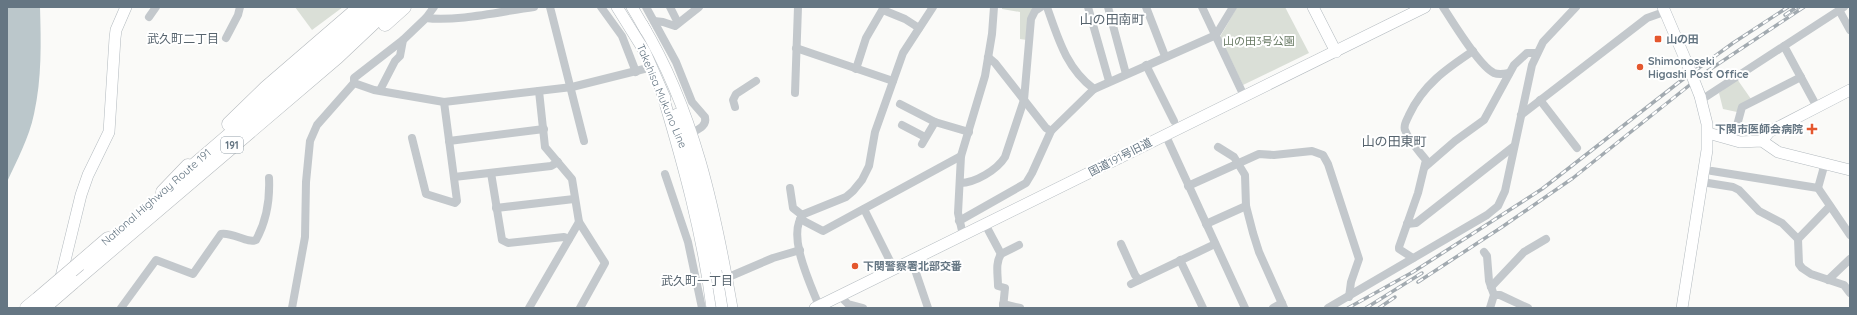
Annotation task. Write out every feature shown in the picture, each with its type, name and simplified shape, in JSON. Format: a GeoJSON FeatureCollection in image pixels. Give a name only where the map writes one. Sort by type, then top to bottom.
{"type":"FeatureCollection","features":[{"type":"Feature","properties":{"kind":"highway"},"geometry":{"type":"LineString","coordinates":[[163,192],[261,93],[360,7]]}},
{"type":"Feature","properties":{"kind":"highway","name":"National Highway Route 191"},"geometry":{"type":"LineString","coordinates":[[36,305],[79,264],[353,29],[375,7]]}},
{"type":"Feature","properties":{"kind":"highway","name":"National Highway Route 191"},"geometry":{"type":"LineString","coordinates":[[36,305],[73,282],[337,57],[390,7]]}},
{"type":"Feature","properties":{"kind":"highway"},"geometry":{"type":"LineString","coordinates":[[278,107],[294,101],[343,63],[404,7]]}},
{"type":"Feature","properties":{"kind":"main road"},"geometry":{"type":"LineString","coordinates":[[51,308],[63,274],[81,195],[88,176],[109,132],[115,38],[126,7]]}},
{"type":"Feature","properties":{"kind":"main road","name":"Takehisa Mukuno Line"},"geometry":{"type":"LineString","coordinates":[[617,7],[634,33],[652,67],[662,93],[672,111],[692,166]]}},
{"type":"Feature","properties":{"kind":"main road","name":"Takehisa Mukuno Line"},"geometry":{"type":"LineString","coordinates":[[632,7],[642,24],[666,80],[692,166],[716,271],[716,307]]}},
{"type":"Feature","properties":{"kind":"main road"},"geometry":{"type":"LineString","coordinates":[[1313,7],[1336,52]]}},
{"type":"Feature","properties":{"kind":"main road","name":"国道191号旧道"},"geometry":{"type":"LineString","coordinates":[[817,307],[1425,7]]}},
{"type":"Feature","properties":{"kind":"main road"},"geometry":{"type":"LineString","coordinates":[[1664,9],[1700,98],[1708,133],[1702,182],[1682,308]]}},
{"type":"Feature","properties":{"kind":"main road"},"geometry":{"type":"LineString","coordinates":[[642,24],[671,78],[691,133],[719,236],[716,307]]}},
{"type":"Feature","properties":{"kind":"main road"},"geometry":{"type":"LineString","coordinates":[[1762,141],[1769,132],[1850,90]]}},
{"type":"Feature","properties":{"kind":"main road"},"geometry":{"type":"LineString","coordinates":[[662,93],[691,200],[716,307]]}},
{"type":"Feature","properties":{"kind":"main road"},"geometry":{"type":"LineString","coordinates":[[1708,133],[1746,142],[1758,140],[1762,141],[1778,152],[1850,170]]}},
{"type":"Feature","properties":{"kind":"street"},"geometry":{"type":"LineString","coordinates":[[149,17],[156,7]]}},
{"type":"Feature","properties":{"kind":"street"},"geometry":{"type":"LineString","coordinates":[[226,38],[238,15],[240,7]]}},
{"type":"Feature","properties":{"kind":"street"},"geometry":{"type":"LineString","coordinates":[[292,308],[304,243],[306,182],[310,141],[322,119],[354,83],[354,78],[403,40],[426,18],[434,7]]}},
{"type":"Feature","properties":{"kind":"street"},"geometry":{"type":"LineString","coordinates":[[426,18],[445,19],[534,7]]}},
{"type":"Feature","properties":{"kind":"street"},"geometry":{"type":"LineString","coordinates":[[550,7],[568,81],[572,87],[584,141]]}},
{"type":"Feature","properties":{"kind":"street"},"geometry":{"type":"LineString","coordinates":[[602,7],[622,36],[636,72]]}},
{"type":"Feature","properties":{"kind":"street"},"geometry":{"type":"LineString","coordinates":[[646,7],[676,62],[692,102],[705,117],[705,122],[702,127],[691,133]]}},
{"type":"Feature","properties":{"kind":"street"},"geometry":{"type":"LineString","coordinates":[[670,7],[678,23]]}},
{"type":"Feature","properties":{"kind":"street"},"geometry":{"type":"LineString","coordinates":[[654,21],[675,26],[699,7]]}},
{"type":"Feature","properties":{"kind":"street"},"geometry":{"type":"LineString","coordinates":[[795,93],[798,7]]}},
{"type":"Feature","properties":{"kind":"street"},"geometry":{"type":"LineString","coordinates":[[817,307],[803,264],[796,229],[801,217],[846,197],[858,186],[869,166],[873,138],[903,53],[933,7]]}},
{"type":"Feature","properties":{"kind":"street"},"geometry":{"type":"LineString","coordinates":[[963,235],[959,221],[961,156],[969,132],[988,57],[994,7]]}},
{"type":"Feature","properties":{"kind":"street"},"geometry":{"type":"LineString","coordinates":[[960,183],[969,183],[1001,164],[1024,100],[1031,19],[1035,10],[1041,7]]}},
{"type":"Feature","properties":{"kind":"street"},"geometry":{"type":"LineString","coordinates":[[1048,7],[1064,54],[1080,77],[1094,89]]}},
{"type":"Feature","properties":{"kind":"street"},"geometry":{"type":"LineString","coordinates":[[1088,7],[1109,81]]}},
{"type":"Feature","properties":{"kind":"street"},"geometry":{"type":"LineString","coordinates":[[1108,7],[1126,74]]}},
{"type":"Feature","properties":{"kind":"street"},"geometry":{"type":"LineString","coordinates":[[1146,7],[1165,56]]}},
{"type":"Feature","properties":{"kind":"street"},"geometry":{"type":"LineString","coordinates":[[1202,7],[1244,96]]}},
{"type":"Feature","properties":{"kind":"street"},"geometry":{"type":"LineString","coordinates":[[959,221],[1026,183],[1051,131],[1094,89],[1165,56],[1216,35],[1233,7]]}},
{"type":"Feature","properties":{"kind":"street"},"geometry":{"type":"LineString","coordinates":[[1443,7],[1473,51],[1489,70],[1495,74],[1510,73]]}},
{"type":"Feature","properties":{"kind":"street"},"geometry":{"type":"LineString","coordinates":[[1328,308],[1470,226],[1501,202],[1532,64],[1550,34],[1576,7]]}},
{"type":"Feature","properties":{"kind":"street"},"geometry":{"type":"LineString","coordinates":[[1700,98],[1784,46],[1841,8],[1850,30]]}},
{"type":"Feature","properties":{"kind":"street"},"geometry":{"type":"LineString","coordinates":[[856,69],[866,38],[884,9],[905,19],[919,28]]}},
{"type":"Feature","properties":{"kind":"street"},"geometry":{"type":"LineString","coordinates":[[1521,115],[1647,18],[1664,9]]}},
{"type":"Feature","properties":{"kind":"street"},"geometry":{"type":"LineString","coordinates":[[380,90],[395,61],[400,56],[403,40]]}},
{"type":"Feature","properties":{"kind":"street"},"geometry":{"type":"LineString","coordinates":[[1784,46],[1817,107]]}},
{"type":"Feature","properties":{"kind":"street"},"geometry":{"type":"LineString","coordinates":[[796,48],[893,81]]}},
{"type":"Feature","properties":{"kind":"street"},"geometry":{"type":"LineString","coordinates":[[1413,258],[1399,249],[1399,247],[1418,193],[1426,160],[1405,130],[1405,124],[1415,104],[1427,86],[1448,68],[1473,51]]}},
{"type":"Feature","properties":{"kind":"street"},"geometry":{"type":"LineString","coordinates":[[1425,167],[1455,141],[1484,120],[1518,61],[1525,54],[1538,53]]}},
{"type":"Feature","properties":{"kind":"street"},"geometry":{"type":"LineString","coordinates":[[988,57],[995,63],[1051,131]]}},
{"type":"Feature","properties":{"kind":"street"},"geometry":{"type":"LineString","coordinates":[[1146,65],[1174,121]]}},
{"type":"Feature","properties":{"kind":"street"},"geometry":{"type":"LineString","coordinates":[[354,83],[366,88],[444,102],[572,87],[652,67]]}},
{"type":"Feature","properties":{"kind":"street"},"geometry":{"type":"LineString","coordinates":[[1733,140],[1742,107],[1801,77]]}},
{"type":"Feature","properties":{"kind":"street"},"geometry":{"type":"LineString","coordinates":[[735,107],[733,100],[736,94],[756,81]]}},
{"type":"Feature","properties":{"kind":"street"},"geometry":{"type":"LineString","coordinates":[[539,91],[545,147],[572,179],[574,199],[579,222],[605,264],[580,308]]}},
{"type":"Feature","properties":{"kind":"street"},"geometry":{"type":"LineString","coordinates":[[1540,100],[1577,148]]}},
{"type":"Feature","properties":{"kind":"street"},"geometry":{"type":"LineString","coordinates":[[412,138],[426,194],[455,203],[457,201],[444,102]]}},
{"type":"Feature","properties":{"kind":"street"},"geometry":{"type":"LineString","coordinates":[[900,104],[935,122],[969,132]]}},
{"type":"Feature","properties":{"kind":"street"},"geometry":{"type":"LineString","coordinates":[[902,125],[924,141],[935,122]]}},
{"type":"Feature","properties":{"kind":"street"},"geometry":{"type":"LineString","coordinates":[[449,141],[544,129]]}},
{"type":"Feature","properties":{"kind":"street"},"geometry":{"type":"LineString","coordinates":[[1165,134],[1245,308]]}},
{"type":"Feature","properties":{"kind":"street"},"geometry":{"type":"LineString","coordinates":[[1218,147],[1234,157],[1245,175],[1246,206],[1260,252],[1283,306],[1272,308]]}},
{"type":"Feature","properties":{"kind":"street"},"geometry":{"type":"LineString","coordinates":[[1407,224],[1416,223],[1513,148]]}},
{"type":"Feature","properties":{"kind":"street"},"geometry":{"type":"LineString","coordinates":[[1188,186],[1259,154],[1285,154],[1312,150],[1323,155],[1328,164],[1359,259],[1351,282],[1348,297]]}},
{"type":"Feature","properties":{"kind":"street"},"geometry":{"type":"LineString","coordinates":[[790,188],[793,208],[801,217],[823,231],[961,156]]}},
{"type":"Feature","properties":{"kind":"street"},"geometry":{"type":"LineString","coordinates":[[454,177],[551,166],[558,162]]}},
{"type":"Feature","properties":{"kind":"street"},"geometry":{"type":"LineString","coordinates":[[1818,188],[1825,163]]}},
{"type":"Feature","properties":{"kind":"street"},"geometry":{"type":"LineString","coordinates":[[1712,171],[1818,188],[1850,235]]}},
{"type":"Feature","properties":{"kind":"street"},"geometry":{"type":"LineString","coordinates":[[491,173],[502,240],[508,243],[564,237],[569,239]]}},
{"type":"Feature","properties":{"kind":"street"},"geometry":{"type":"LineString","coordinates":[[665,174],[688,242],[716,307]]}},
{"type":"Feature","properties":{"kind":"street"},"geometry":{"type":"LineString","coordinates":[[121,308],[156,260],[193,274],[221,234],[230,234],[252,242],[256,240],[260,233],[270,199],[269,178]]}},
{"type":"Feature","properties":{"kind":"street"},"geometry":{"type":"LineString","coordinates":[[1702,182],[1733,187],[1739,190],[1759,211],[1782,223],[1798,239],[1800,265],[1811,274],[1844,285],[1850,293]]}},
{"type":"Feature","properties":{"kind":"street"},"geometry":{"type":"LineString","coordinates":[[496,208],[574,199]]}},
{"type":"Feature","properties":{"kind":"street"},"geometry":{"type":"LineString","coordinates":[[1206,224],[1246,206]]}},
{"type":"Feature","properties":{"kind":"street"},"geometry":{"type":"LineString","coordinates":[[1798,239],[1830,206]]}},
{"type":"Feature","properties":{"kind":"street"},"geometry":{"type":"LineString","coordinates":[[864,208],[894,269]]}},
{"type":"Feature","properties":{"kind":"street"},"geometry":{"type":"LineString","coordinates":[[531,307],[579,222]]}},
{"type":"Feature","properties":{"kind":"street"},"geometry":{"type":"LineString","coordinates":[[985,224],[1001,254]]}},
{"type":"Feature","properties":{"kind":"street"},"geometry":{"type":"LineString","coordinates":[[1491,287],[1524,252],[1546,239]]}},
{"type":"Feature","properties":{"kind":"street"},"geometry":{"type":"LineString","coordinates":[[1121,244],[1135,275],[1139,280]]}},
{"type":"Feature","properties":{"kind":"street"},"geometry":{"type":"LineString","coordinates":[[1131,284],[1215,244]]}},
{"type":"Feature","properties":{"kind":"street"},"geometry":{"type":"LineString","coordinates":[[1019,245],[1001,254],[998,260],[998,286],[1005,288],[1003,306],[1020,308]]}},
{"type":"Feature","properties":{"kind":"street"},"geometry":{"type":"LineString","coordinates":[[731,276],[773,258],[800,250]]}},
{"type":"Feature","properties":{"kind":"street"},"geometry":{"type":"LineString","coordinates":[[1484,252],[1487,256],[1491,287],[1494,296],[1490,308]]}},
{"type":"Feature","properties":{"kind":"street"},"geometry":{"type":"LineString","coordinates":[[1828,280],[1850,259]]}},
{"type":"Feature","properties":{"kind":"street"},"geometry":{"type":"LineString","coordinates":[[912,260],[928,308]]}},
{"type":"Feature","properties":{"kind":"street"},"geometry":{"type":"LineString","coordinates":[[1180,260],[1203,308]]}},
{"type":"Feature","properties":{"kind":"street"},"geometry":{"type":"LineString","coordinates":[[1494,296],[1500,295],[1528,308]]}},
{"type":"Feature","properties":{"kind":"street"},"geometry":{"type":"LineString","coordinates":[[840,296],[848,304],[863,308]]}},
{"type":"Feature","properties":{"kind":"green space"},"geometry":{"type":"Polygon","coordinates":[[[295,7],[343,7],[312,30],[295,7]]]}},
{"type":"Feature","properties":{"kind":"green space"},"geometry":{"type":"Polygon","coordinates":[[[1002,7],[1037,7],[1027,40],[1020,39],[1020,12],[1002,9],[1002,7]]]}},
{"type":"Feature","properties":{"kind":"green space","name":"山の田3号公園"},"geometry":{"type":"Polygon","coordinates":[[[1237,7],[1285,7],[1309,53],[1243,85],[1220,37],[1237,7]]]}},
{"type":"Feature","properties":{"kind":"green space"},"geometry":{"type":"Polygon","coordinates":[[[1737,79],[1751,99],[1741,105],[1737,112],[1723,109],[1719,93],[1737,79]]]}},
{"type":"Feature","properties":{"kind":"shaded area"},"geometry":{"type":"Polygon","coordinates":[[[7,7],[40,7],[41,47],[37,101],[32,123],[7,182],[7,7]]]}},
{"type":"Feature","properties":{"kind":"railway"},"geometry":{"type":"LineString","coordinates":[[1348,308],[1413,272],[1542,189],[1678,83],[1733,43],[1788,7]]}},
{"type":"Feature","properties":{"kind":"railway"},"geometry":{"type":"LineString","coordinates":[[1785,15],[1797,7]]}},
{"type":"Feature","properties":{"kind":"railway"},"geometry":{"type":"LineString","coordinates":[[1418,282],[1573,178],[1706,72],[1804,7]]}},
{"type":"Feature","properties":{"kind":"railway"},"geometry":{"type":"LineString","coordinates":[[1366,308],[1422,273]]}},
{"type":"Feature","properties":{"kind":"railway"},"geometry":{"type":"LineString","coordinates":[[1379,308],[1395,297]]}},
{"type":"Feature","properties":{"kind":"place","name":"山の田"},"geometry":{"type":"Point","coordinates":[1658,39]}},
{"type":"Feature","properties":{"kind":"place","name":"Shimonoseki Higashi Post Office"},"geometry":{"type":"Point","coordinates":[1640,67]}},
{"type":"Feature","properties":{"kind":"place","name":"下関市医師会病院"},"geometry":{"type":"Point","coordinates":[1812,129]}},
{"type":"Feature","properties":{"kind":"place","name":"下関警察署北部交番"},"geometry":{"type":"Point","coordinates":[855,266]}},
{"type":"Feature","properties":{"kind":"district","name":"山の田南町"},"geometry":{"type":"Point","coordinates":[1112,19]}},
{"type":"Feature","properties":{"kind":"district","name":"武久町二丁目"},"geometry":{"type":"Point","coordinates":[183,38]}},
{"type":"Feature","properties":{"kind":"district","name":"山の田東町"},"geometry":{"type":"Point","coordinates":[1394,141]}},
{"type":"Feature","properties":{"kind":"district","name":"武久町一丁目"},"geometry":{"type":"Point","coordinates":[697,280]}}]}
